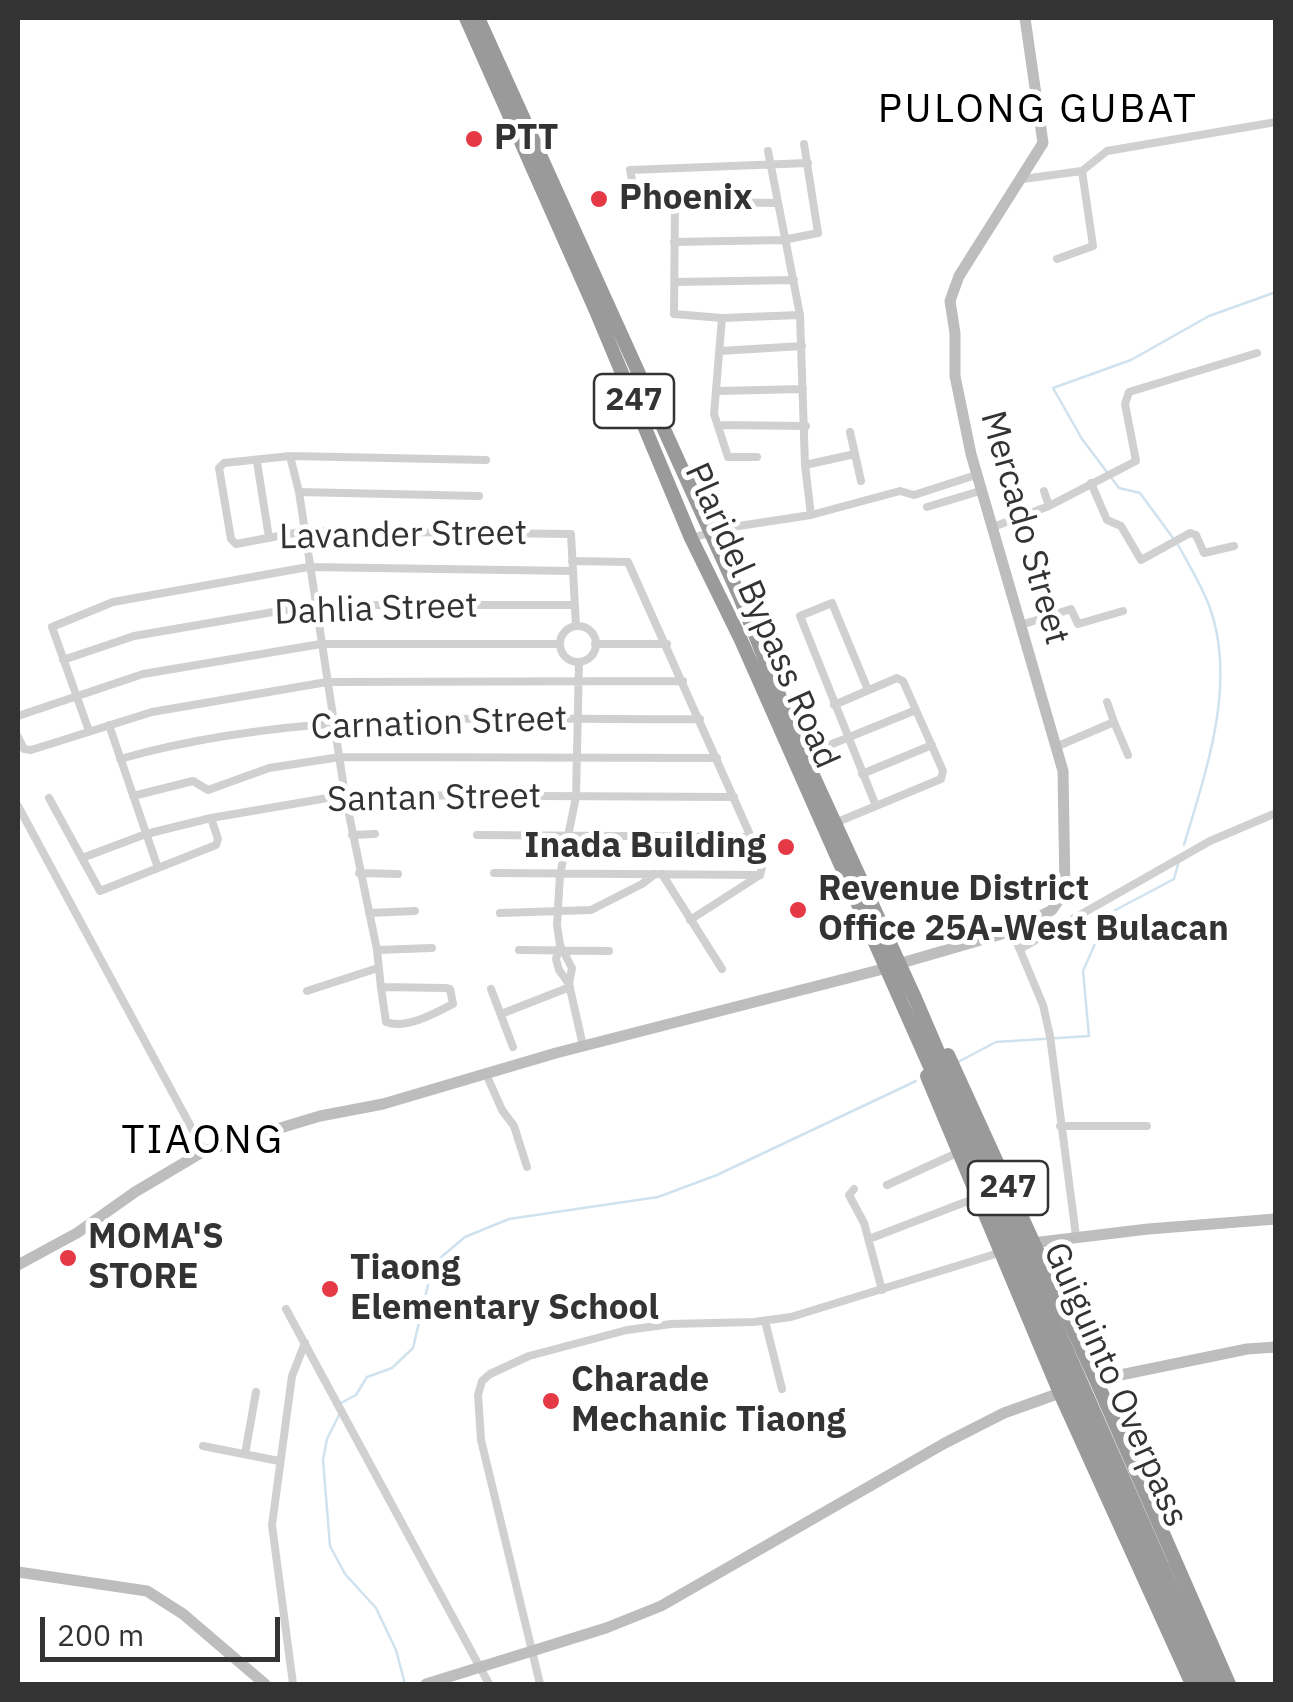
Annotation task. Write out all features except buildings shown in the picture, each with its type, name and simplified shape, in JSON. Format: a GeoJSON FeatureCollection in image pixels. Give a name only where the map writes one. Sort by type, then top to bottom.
{"type":"FeatureCollection","features":[{"type":"Feature","properties":{"kind":"highway","name":"Plaridel Bypass Road"},"geometry":{"type":"LineString","coordinates":[[466,18],[596,311],[690,538],[892,966],[914,998]]}},
{"type":"Feature","properties":{"kind":"highway","name":"Plaridel Bypass Road"},"geometry":{"type":"LineString","coordinates":[[478,18],[710,532],[836,823],[909,1017]]}},
{"type":"Feature","properties":{"kind":"highway","name":"Guiguinto Overpass"},"geometry":{"type":"LineString","coordinates":[[914,998],[1019,1252],[1158,1568],[1214,1684]]}},
{"type":"Feature","properties":{"kind":"highway","name":"Guiguinto Overpass"},"geometry":{"type":"LineString","coordinates":[[909,1017],[1019,1252]]}},
{"type":"Feature","properties":{"kind":"highway","name":"247"},"geometry":{"type":"LineString","coordinates":[[909,1017],[934,1097],[978,1200],[1019,1252],[1096,1380]]}},
{"type":"Feature","properties":{"kind":"highway","name":"247"},"geometry":{"type":"LineString","coordinates":[[1019,1252],[1060,1393]]}},
{"type":"Feature","properties":{"kind":"highway"},"geometry":{"type":"LineString","coordinates":[[1096,1380],[1228,1684]]}},
{"type":"Feature","properties":{"kind":"highway"},"geometry":{"type":"LineString","coordinates":[[1060,1393],[1192,1684]]}},
{"type":"Feature","properties":{"kind":"highway","name":"Guiguinto Overpass"},"geometry":{"type":"LineString","coordinates":[[1158,1568],[1204,1684]]}},
{"type":"Feature","properties":{"kind":"street","name":"Mercado Street"},"geometry":{"type":"LineString","coordinates":[[18,1265],[77,1233],[204,1151],[320,1116],[382,1104],[583,1046],[892,966],[1012,930],[1052,910],[1066,892],[1063,771],[976,476],[955,376],[950,301],[959,276],[1043,143],[1026,18]]}},
{"type":"Feature","properties":{"kind":"street"},"geometry":{"type":"LineString","coordinates":[[1023,179],[1082,171],[1107,151],[1276,122]]}},
{"type":"Feature","properties":{"kind":"street"},"geometry":{"type":"LineString","coordinates":[[674,242],[783,240],[818,233],[804,144]]}},
{"type":"Feature","properties":{"kind":"street"},"geometry":{"type":"LineString","coordinates":[[768,151],[800,315],[811,515]]}},
{"type":"Feature","properties":{"kind":"street"},"geometry":{"type":"LineString","coordinates":[[776,203],[644,201],[630,170],[808,164]]}},
{"type":"Feature","properties":{"kind":"street"},"geometry":{"type":"LineString","coordinates":[[1057,260],[1093,246],[1082,171]]}},
{"type":"Feature","properties":{"kind":"street"},"geometry":{"type":"LineString","coordinates":[[675,204],[677,316],[800,315]]}},
{"type":"Feature","properties":{"kind":"street"},"geometry":{"type":"LineString","coordinates":[[675,282],[794,280]]}},
{"type":"Feature","properties":{"kind":"street"},"geometry":{"type":"LineString","coordinates":[[722,318],[714,414],[728,457],[757,457]]}},
{"type":"Feature","properties":{"kind":"street"},"geometry":{"type":"LineString","coordinates":[[720,351],[802,346]]}},
{"type":"Feature","properties":{"kind":"street"},"geometry":{"type":"LineString","coordinates":[[993,528],[1049,506],[1136,461],[1125,404],[1129,392],[1257,353]]}},
{"type":"Feature","properties":{"kind":"street"},"geometry":{"type":"LineString","coordinates":[[718,391],[803,389]]}},
{"type":"Feature","properties":{"kind":"street"},"geometry":{"type":"LineString","coordinates":[[718,425],[806,426]]}},
{"type":"Feature","properties":{"kind":"street"},"geometry":{"type":"LineString","coordinates":[[850,432],[861,481]]}},
{"type":"Feature","properties":{"kind":"street"},"geometry":{"type":"LineString","coordinates":[[806,465],[855,454]]}},
{"type":"Feature","properties":{"kind":"street"},"geometry":{"type":"LineString","coordinates":[[269,538],[256,462],[290,456],[486,460]]}},
{"type":"Feature","properties":{"kind":"street"},"geometry":{"type":"LineString","coordinates":[[290,456],[299,492],[344,795],[376,950],[378,968],[386,1022],[392,1026],[404,1024],[453,1004],[450,989],[381,988]]}},
{"type":"Feature","properties":{"kind":"street","name":"Lavander Street"},"geometry":{"type":"LineString","coordinates":[[256,462],[224,463],[219,468],[231,540],[236,544],[305,531],[571,534],[572,566]]}},
{"type":"Feature","properties":{"kind":"street"},"geometry":{"type":"LineString","coordinates":[[690,538],[811,515],[900,491],[914,495],[976,476]]}},
{"type":"Feature","properties":{"kind":"street"},"geometry":{"type":"LineString","coordinates":[[1091,483],[1107,520],[1120,526],[1141,560],[1190,533],[1196,534],[1204,553],[1234,546]]}},
{"type":"Feature","properties":{"kind":"street"},"geometry":{"type":"LineString","coordinates":[[1044,491],[1049,506]]}},
{"type":"Feature","properties":{"kind":"street"},"geometry":{"type":"LineString","coordinates":[[299,492],[479,496]]}},
{"type":"Feature","properties":{"kind":"street"},"geometry":{"type":"LineString","coordinates":[[927,506],[980,492]]}},
{"type":"Feature","properties":{"kind":"street"},"geometry":{"type":"LineString","coordinates":[[89,731],[52,627],[113,602],[308,567],[572,566],[628,562],[668,644],[762,867],[760,875],[690,920]]}},
{"type":"Feature","properties":{"kind":"street"},"geometry":{"type":"LineString","coordinates":[[572,566],[576,626]]}},
{"type":"Feature","properties":{"kind":"street"},"geometry":{"type":"LineString","coordinates":[[868,690],[832,603],[800,616],[876,806]]}},
{"type":"Feature","properties":{"kind":"street","name":"Dahlia Street"},"geometry":{"type":"LineString","coordinates":[[63,660],[134,636],[314,605],[575,605]]}},
{"type":"Feature","properties":{"kind":"street"},"geometry":{"type":"LineString","coordinates":[[1021,625],[1072,609],[1078,624],[1123,612]]}},
{"type":"Feature","properties":{"kind":"street"},"geometry":{"type":"LineString","coordinates":[[576,626],[587,629],[595,644],[589,658],[579,662],[564,655],[560,644],[566,630],[576,626]]}},
{"type":"Feature","properties":{"kind":"street"},"geometry":{"type":"LineString","coordinates":[[18,716],[143,674],[320,644],[560,644]]}},
{"type":"Feature","properties":{"kind":"street"},"geometry":{"type":"LineString","coordinates":[[595,644],[668,644]]}},
{"type":"Feature","properties":{"kind":"street"},"geometry":{"type":"LineString","coordinates":[[579,662],[576,797],[560,875],[558,970],[570,985],[583,1046]]}},
{"type":"Feature","properties":{"kind":"street"},"geometry":{"type":"LineString","coordinates":[[834,704],[900,679],[943,776],[836,823]]}},
{"type":"Feature","properties":{"kind":"street"},"geometry":{"type":"LineString","coordinates":[[18,737],[24,749],[31,750],[152,712],[327,682],[683,681]]}},
{"type":"Feature","properties":{"kind":"street"},"geometry":{"type":"LineString","coordinates":[[1106,702],[1128,754]]}},
{"type":"Feature","properties":{"kind":"street"},"geometry":{"type":"LineString","coordinates":[[804,755],[916,710]]}},
{"type":"Feature","properties":{"kind":"street","name":"Carnation Street"},"geometry":{"type":"LineString","coordinates":[[120,759],[155,749],[334,722],[700,719]]}},
{"type":"Feature","properties":{"kind":"street"},"geometry":{"type":"LineString","coordinates":[[1058,746],[1114,722]]}},
{"type":"Feature","properties":{"kind":"street"},"geometry":{"type":"LineString","coordinates":[[109,725],[158,868]]}},
{"type":"Feature","properties":{"kind":"street"},"geometry":{"type":"LineString","coordinates":[[862,774],[932,745]]}},
{"type":"Feature","properties":{"kind":"street"},"geometry":{"type":"LineString","coordinates":[[133,796],[194,781],[208,790],[269,768],[340,757],[717,758]]}},
{"type":"Feature","properties":{"kind":"street","name":"Santan Street"},"geometry":{"type":"LineString","coordinates":[[82,858],[146,834],[212,818],[344,795],[734,797]]}},
{"type":"Feature","properties":{"kind":"street"},"geometry":{"type":"LineString","coordinates":[[50,798],[100,891],[216,845],[212,818]]}},
{"type":"Feature","properties":{"kind":"street"},"geometry":{"type":"LineString","coordinates":[[18,806],[204,1151]]}},
{"type":"Feature","properties":{"kind":"street"},"geometry":{"type":"LineString","coordinates":[[1020,948],[1210,841],[1276,813]]}},
{"type":"Feature","properties":{"kind":"street"},"geometry":{"type":"LineString","coordinates":[[352,835],[374,834]]}},
{"type":"Feature","properties":{"kind":"street"},"geometry":{"type":"LineString","coordinates":[[478,836],[751,837]]}},
{"type":"Feature","properties":{"kind":"street"},"geometry":{"type":"LineString","coordinates":[[494,873],[760,875]]}},
{"type":"Feature","properties":{"kind":"street"},"geometry":{"type":"LineString","coordinates":[[359,874],[398,874]]}},
{"type":"Feature","properties":{"kind":"street"},"geometry":{"type":"LineString","coordinates":[[500,913],[591,910],[658,874]]}},
{"type":"Feature","properties":{"kind":"street"},"geometry":{"type":"LineString","coordinates":[[658,874],[722,969]]}},
{"type":"Feature","properties":{"kind":"street"},"geometry":{"type":"LineString","coordinates":[[369,914],[415,910]]}},
{"type":"Feature","properties":{"kind":"street"},"geometry":{"type":"LineString","coordinates":[[1012,930],[1050,1036],[1076,1236]]}},
{"type":"Feature","properties":{"kind":"street"},"geometry":{"type":"LineString","coordinates":[[376,950],[432,948]]}},
{"type":"Feature","properties":{"kind":"street"},"geometry":{"type":"LineString","coordinates":[[519,950],[609,951]]}},
{"type":"Feature","properties":{"kind":"street"},"geometry":{"type":"LineString","coordinates":[[307,991],[378,968]]}},
{"type":"Feature","properties":{"kind":"street"},"geometry":{"type":"LineString","coordinates":[[501,1014],[570,985]]}},
{"type":"Feature","properties":{"kind":"street"},"geometry":{"type":"LineString","coordinates":[[492,989],[512,1046]]}},
{"type":"Feature","properties":{"kind":"street"},"geometry":{"type":"LineString","coordinates":[[487,1076],[514,1126],[527,1167]]}},
{"type":"Feature","properties":{"kind":"street"},"geometry":{"type":"LineString","coordinates":[[1060,1126],[1147,1126]]}},
{"type":"Feature","properties":{"kind":"street"},"geometry":{"type":"LineString","coordinates":[[887,1185],[957,1153]]}},
{"type":"Feature","properties":{"kind":"street"},"geometry":{"type":"LineString","coordinates":[[854,1189],[849,1194],[864,1223],[882,1290]]}},
{"type":"Feature","properties":{"kind":"street"},"geometry":{"type":"LineString","coordinates":[[868,1240],[978,1200]]}},
{"type":"Feature","properties":{"kind":"street"},"geometry":{"type":"LineString","coordinates":[[540,1684],[482,1440],[478,1395],[482,1381],[490,1374],[530,1356],[627,1330],[765,1320],[810,1312],[1076,1236],[1276,1219]]}},
{"type":"Feature","properties":{"kind":"street"},"geometry":{"type":"LineString","coordinates":[[286,1309],[489,1684]]}},
{"type":"Feature","properties":{"kind":"street"},"geometry":{"type":"LineString","coordinates":[[765,1320],[782,1389]]}},
{"type":"Feature","properties":{"kind":"street"},"geometry":{"type":"LineString","coordinates":[[293,1684],[272,1524],[292,1376],[305,1343]]}},
{"type":"Feature","properties":{"kind":"street"},"geometry":{"type":"LineString","coordinates":[[1096,1380],[1276,1347]]}},
{"type":"Feature","properties":{"kind":"street"},"geometry":{"type":"LineString","coordinates":[[246,1454],[256,1392]]}},
{"type":"Feature","properties":{"kind":"street"},"geometry":{"type":"LineString","coordinates":[[426,1684],[661,1606],[945,1442],[1004,1412],[1060,1393]]}},
{"type":"Feature","properties":{"kind":"street"},"geometry":{"type":"LineString","coordinates":[[203,1446],[279,1462]]}},
{"type":"Feature","properties":{"kind":"street"},"geometry":{"type":"LineString","coordinates":[[18,1572],[148,1591],[182,1614],[265,1684]]}},
{"type":"Feature","properties":{"kind":"waterway"},"geometry":{"type":"LineString","coordinates":[[1173,538],[1140,493],[1119,488],[1082,439],[1053,388],[1131,360],[1209,316],[1276,292]]}},
{"type":"Feature","properties":{"kind":"waterway"},"geometry":{"type":"LineString","coordinates":[[1178,545],[1210,608],[1218,637],[1220,667],[1209,758],[1184,845]]}},
{"type":"Feature","properties":{"kind":"waterway"},"geometry":{"type":"LineString","coordinates":[[958,1062],[996,1042],[1089,1036],[1083,971],[1108,914],[1174,879],[1179,861]]}},
{"type":"Feature","properties":{"kind":"waterway"},"geometry":{"type":"LineString","coordinates":[[341,1403],[356,1395],[367,1377],[392,1368],[413,1348],[433,1264],[465,1237],[509,1219],[658,1197],[717,1175],[916,1081]]}},
{"type":"Feature","properties":{"kind":"waterway"},"geometry":{"type":"LineString","coordinates":[[339,1415],[327,1439],[323,1460],[330,1546],[345,1574],[376,1608],[396,1650],[405,1684]]}},
{"type":"Feature","properties":{"kind":"place","name":"PTT"},"geometry":{"type":"Point","coordinates":[474,139]}},
{"type":"Feature","properties":{"kind":"place","name":"Phoenix"},"geometry":{"type":"Point","coordinates":[599,199]}},
{"type":"Feature","properties":{"kind":"place","name":"Inada Building"},"geometry":{"type":"Point","coordinates":[786,847]}},
{"type":"Feature","properties":{"kind":"place","name":"Revenue District Office 25A-West Bulacan"},"geometry":{"type":"Point","coordinates":[798,910]}},
{"type":"Feature","properties":{"kind":"place","name":"MOMA'S STORE"},"geometry":{"type":"Point","coordinates":[68,1258]}},
{"type":"Feature","properties":{"kind":"place","name":"Tiaong Elementary School"},"geometry":{"type":"Point","coordinates":[330,1289]}},
{"type":"Feature","properties":{"kind":"place","name":"Charade Mechanic Tiaong"},"geometry":{"type":"Point","coordinates":[551,1401]}},
{"type":"Feature","properties":{"kind":"district","name":"PULONG GUBAT"},"geometry":{"type":"Point","coordinates":[1038,110]}},
{"type":"Feature","properties":{"kind":"district","name":"TIAONG"},"geometry":{"type":"Point","coordinates":[203,1141]}}]}
